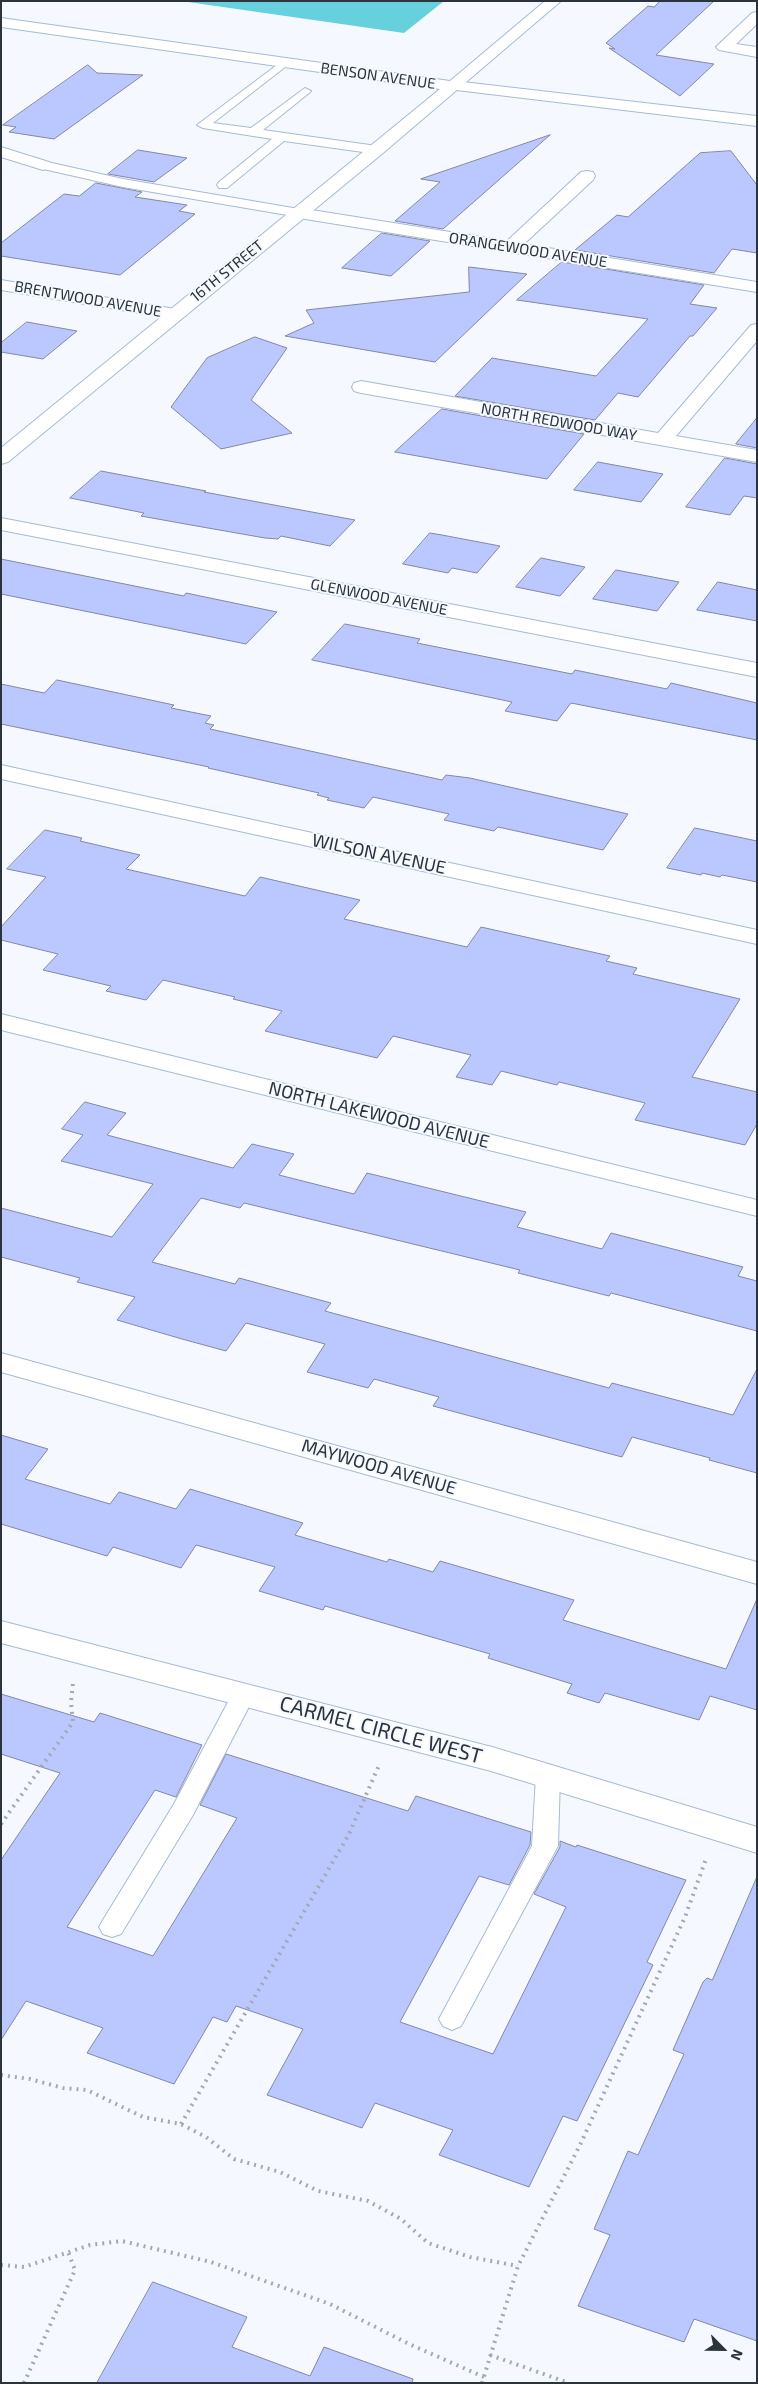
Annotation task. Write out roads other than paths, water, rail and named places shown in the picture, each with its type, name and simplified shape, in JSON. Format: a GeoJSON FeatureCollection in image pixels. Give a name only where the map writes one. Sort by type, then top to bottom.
{"type":"FeatureCollection","features":[{"type":"Feature","properties":{"kind":"street","name":"16TH STREET"},"geometry":{"type":"LineString","coordinates":[[1,458],[377,150],[554,1]]}},
{"type":"Feature","properties":{"kind":"street"},"geometry":{"type":"LineString","coordinates":[[757,16],[724,47],[757,52]]}},
{"type":"Feature","properties":{"kind":"street","name":"BENSON AVENUE"},"geometry":{"type":"LineString","coordinates":[[1,22],[454,86],[659,108],[757,121]]}},
{"type":"Feature","properties":{"kind":"street"},"geometry":{"type":"LineString","coordinates":[[1,152],[43,165]]}},
{"type":"Feature","properties":{"kind":"street"},"geometry":{"type":"LineString","coordinates":[[511,247],[587,176]]}},
{"type":"Feature","properties":{"kind":"street","name":"ORANGEWOOD AVENUE"},"geometry":{"type":"LineString","coordinates":[[299,213],[757,287]]}},
{"type":"Feature","properties":{"kind":"street","name":"BRENTWOOD AVENUE"},"geometry":{"type":"LineString","coordinates":[[1,285],[175,314]]}},
{"type":"Feature","properties":{"kind":"street"},"geometry":{"type":"LineString","coordinates":[[662,440],[757,329]]}},
{"type":"Feature","properties":{"kind":"street","name":"NORTH REDWOOD WAY"},"geometry":{"type":"LineString","coordinates":[[361,387],[757,456]]}},
{"type":"Feature","properties":{"kind":"street","name":"GLENWOOD AVENUE"},"geometry":{"type":"LineString","coordinates":[[1,524],[757,670]]}},
{"type":"Feature","properties":{"kind":"street","name":"WILSON AVENUE"},"geometry":{"type":"LineString","coordinates":[[1,772],[757,937]]}},
{"type":"Feature","properties":{"kind":"street","name":"NORTH LAKEWOOD AVENUE"},"geometry":{"type":"LineString","coordinates":[[1,1022],[757,1208]]}},
{"type":"Feature","properties":{"kind":"street","name":"MAYWOOD AVENUE"},"geometry":{"type":"LineString","coordinates":[[1,1362],[757,1572]]}},
{"type":"Feature","properties":{"kind":"street","name":"CARMEL CIRCLE WEST"},"geometry":{"type":"LineString","coordinates":[[1,1632],[244,1693],[548,1776],[757,1840]]}},
{"type":"Feature","properties":{"kind":"lane"},"geometry":{"type":"LineString","coordinates":[[284,62],[203,125],[377,150]]}},
{"type":"Feature","properties":{"kind":"lane"},"geometry":{"type":"LineString","coordinates":[[253,132],[305,91]]}},
{"type":"Feature","properties":{"kind":"lane"},"geometry":{"type":"LineString","coordinates":[[223,184],[282,136]]}},
{"type":"Feature","properties":{"kind":"lane"},"geometry":{"type":"LineString","coordinates":[[43,165],[123,183],[299,213]]}},
{"type":"Feature","properties":{"kind":"lane"},"geometry":{"type":"LineString","coordinates":[[112,1927],[184,1808],[244,1693]]}},
{"type":"Feature","properties":{"kind":"lane"},"geometry":{"type":"LineString","coordinates":[[452,2019],[545,1846],[548,1776]]}},
{"type":"Feature","properties":{"kind":"water"},"geometry":{"type":"Polygon","coordinates":[[[181,1],[444,1],[404,33],[181,1]]]}}]}
